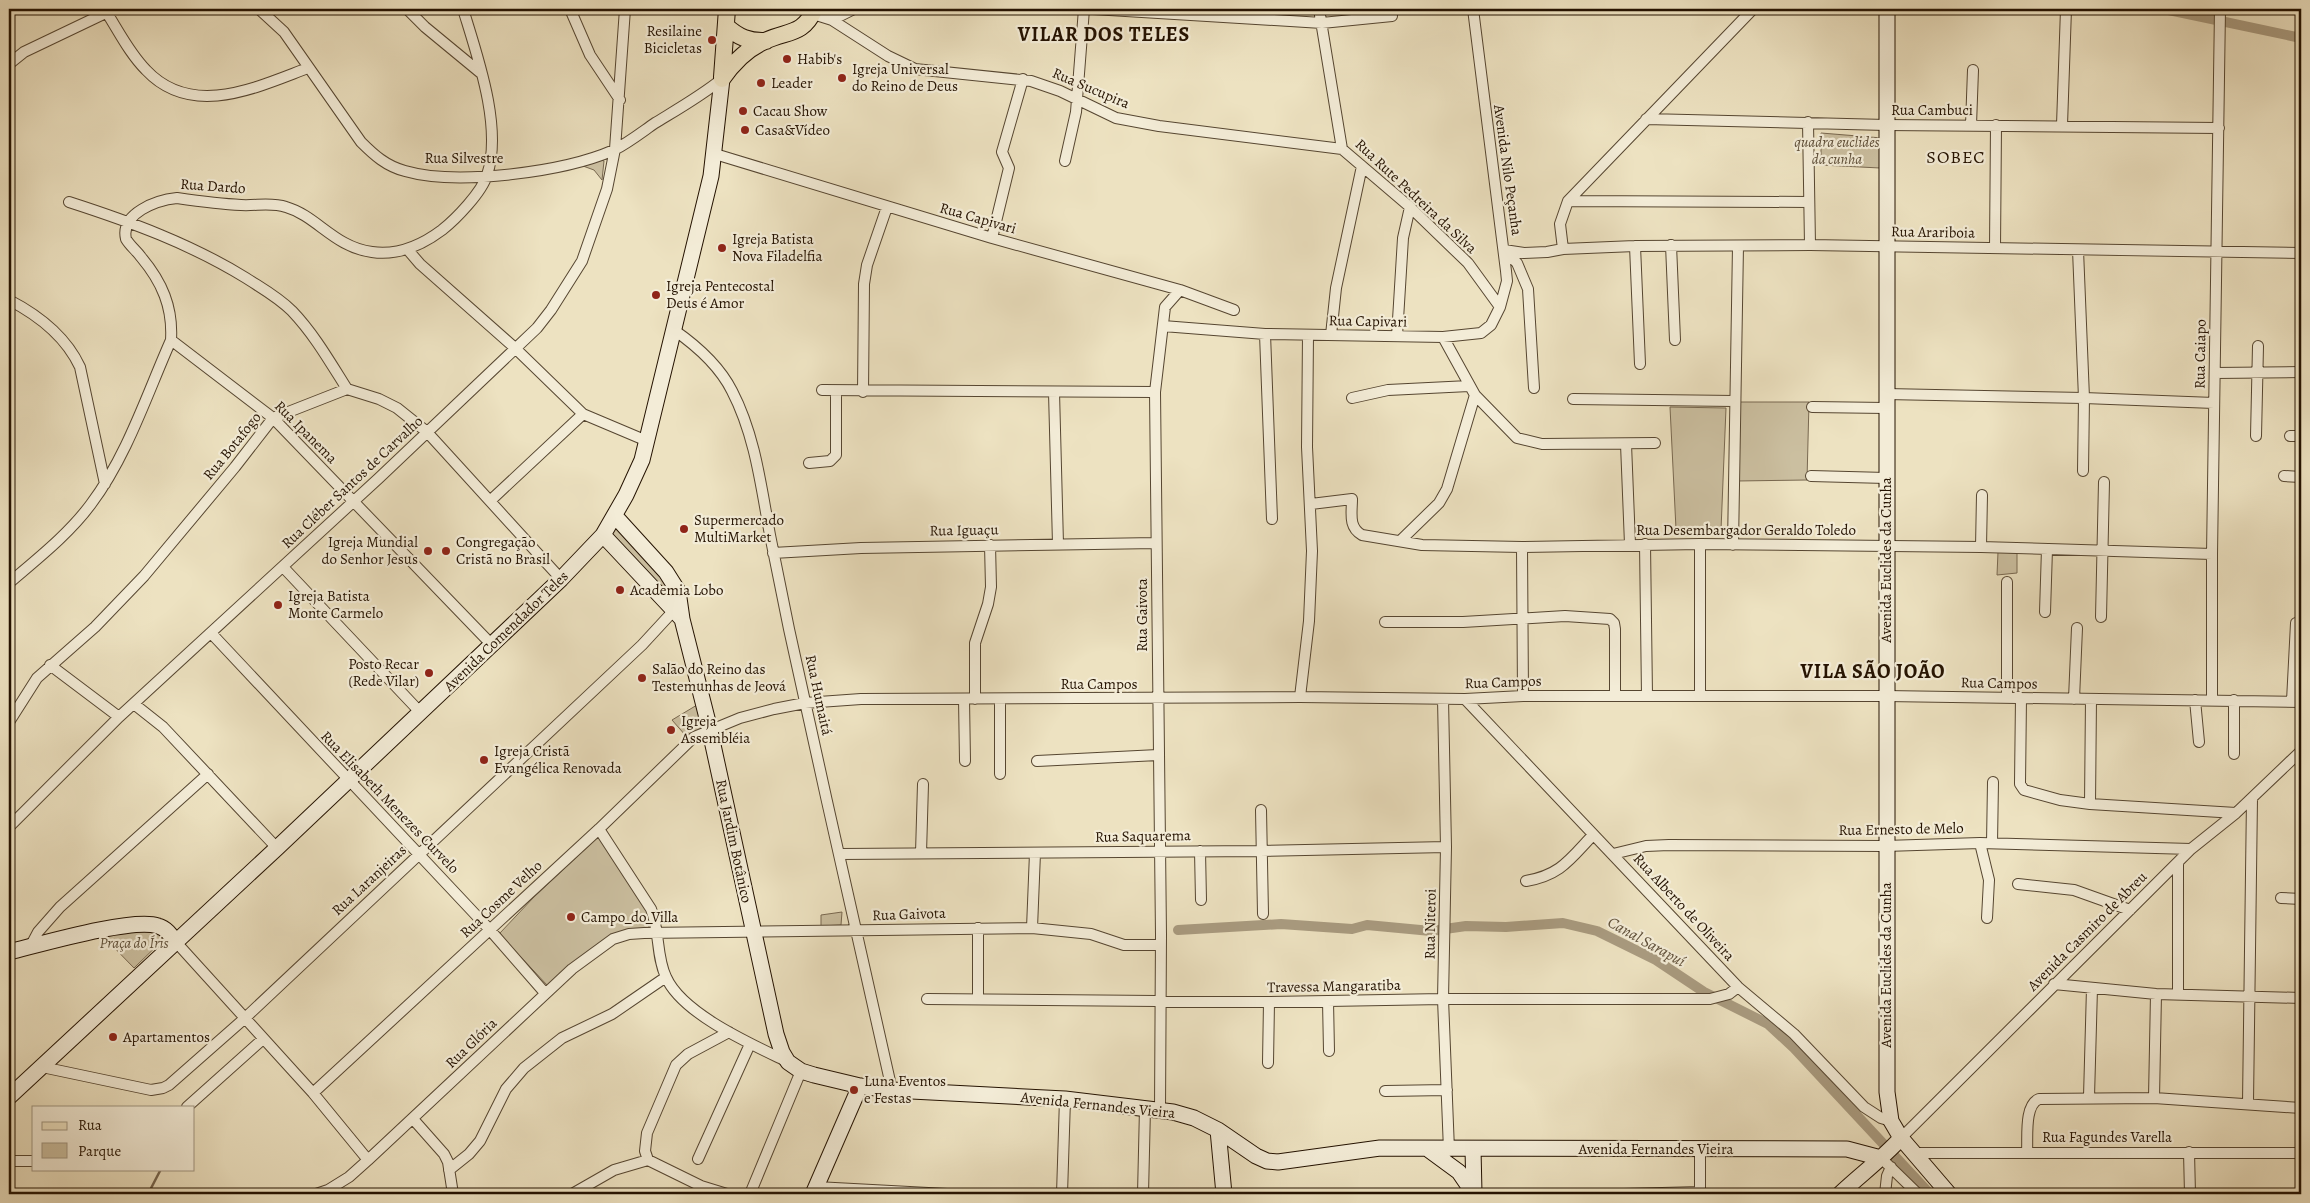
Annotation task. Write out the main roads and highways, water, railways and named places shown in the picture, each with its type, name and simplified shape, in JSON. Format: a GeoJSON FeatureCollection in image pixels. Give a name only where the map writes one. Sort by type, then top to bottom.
{"type":"FeatureCollection","features":[{"type":"Feature","properties":{"kind":"main road","name":"Avenida Comendador Teles"},"geometry":{"type":"LineString","coordinates":[[9,1097],[492,645],[603,535],[615,516],[634,477],[647,440],[703,212],[714,154],[727,9]]}},
{"type":"Feature","properties":{"kind":"main road","name":"Avenida Euclides da Cunha"},"geometry":{"type":"LineString","coordinates":[[1887,9],[1885,846],[1887,1092],[1891,1121],[1891,1152],[1912,1153],[1949,1194]]}},
{"type":"Feature","properties":{"kind":"main road"},"geometry":{"type":"LineString","coordinates":[[726,26],[739,37],[756,41],[766,40],[796,32],[806,24],[814,11]]}},
{"type":"Feature","properties":{"kind":"main road"},"geometry":{"type":"LineString","coordinates":[[722,79],[734,62],[766,40]]}},
{"type":"Feature","properties":{"kind":"main road","name":"Rua Jardim Botânico"},"geometry":{"type":"LineString","coordinates":[[615,516],[666,572],[678,591],[678,611],[710,729],[776,1034],[782,1052],[788,1062]]}},
{"type":"Feature","properties":{"kind":"main road","name":"Rua Jardim Botânico"},"geometry":{"type":"LineString","coordinates":[[603,535],[678,611]]}},
{"type":"Feature","properties":{"kind":"main road"},"geometry":{"type":"LineString","coordinates":[[9,952],[76,935],[151,924],[164,929],[176,941]]}},
{"type":"Feature","properties":{"kind":"main road","name":"Avenida Fernandes Vieira"},"geometry":{"type":"LineString","coordinates":[[788,1062],[801,1071],[860,1086],[892,1090],[1065,1099],[1152,1109],[1189,1116],[1218,1130],[1256,1156],[1278,1162],[1380,1148],[1429,1150],[1847,1149],[1891,1152]]}},
{"type":"Feature","properties":{"kind":"main road"},"geometry":{"type":"LineString","coordinates":[[815,1191],[860,1086]]}},
{"type":"Feature","properties":{"kind":"main road"},"geometry":{"type":"LineString","coordinates":[[1218,1130],[1224,1194]]}},
{"type":"Feature","properties":{"kind":"main road"},"geometry":{"type":"LineString","coordinates":[[1473,1149],[1474,1194]]}},
{"type":"Feature","properties":{"kind":"main road"},"geometry":{"type":"LineString","coordinates":[[1429,1150],[1459,1172],[1474,1194]]}},
{"type":"Feature","properties":{"kind":"main road"},"geometry":{"type":"LineString","coordinates":[[1840,1194],[1891,1152]]}},
{"type":"Feature","properties":{"kind":"waterway"},"geometry":{"type":"LineString","coordinates":[[2164,9],[2301,38]]}},
{"type":"Feature","properties":{"kind":"waterway","name":"Canal Sarapuí"},"geometry":{"type":"LineString","coordinates":[[1178,930],[1281,924],[1352,929],[1367,925],[1431,931],[1466,926],[1506,927],[1563,923],[1597,931],[1656,960],[1704,992],[1768,1024],[1794,1048],[1930,1194]]}},
{"type":"Feature","properties":{"kind":"waterway"},"geometry":{"type":"LineString","coordinates":[[148,1194],[160,1170]]}},
{"type":"Feature","properties":{"kind":"place","name":"Resilaine Bicicletas"},"geometry":{"type":"Point","coordinates":[712,40]}},
{"type":"Feature","properties":{"kind":"place","name":"Habib's"},"geometry":{"type":"Point","coordinates":[787,59]}},
{"type":"Feature","properties":{"kind":"place","name":"Igreja Universal do Reino de Deus"},"geometry":{"type":"Point","coordinates":[842,78]}},
{"type":"Feature","properties":{"kind":"place","name":"Leader"},"geometry":{"type":"Point","coordinates":[761,83]}},
{"type":"Feature","properties":{"kind":"place","name":"Cacau Show"},"geometry":{"type":"Point","coordinates":[743,111]}},
{"type":"Feature","properties":{"kind":"place","name":"Casa&Vídeo"},"geometry":{"type":"Point","coordinates":[745,130]}},
{"type":"Feature","properties":{"kind":"place","name":"Igreja Batista Nova Filadelfia"},"geometry":{"type":"Point","coordinates":[722,248]}},
{"type":"Feature","properties":{"kind":"place","name":"Igreja Pentecostal Deus é Amor"},"geometry":{"type":"Point","coordinates":[656,295]}},
{"type":"Feature","properties":{"kind":"place","name":"Supermercado MultiMarket"},"geometry":{"type":"Point","coordinates":[684,529]}},
{"type":"Feature","properties":{"kind":"place","name":"Igreja Mundial do Senhor Jesus"},"geometry":{"type":"Point","coordinates":[428,551]}},
{"type":"Feature","properties":{"kind":"place","name":"Congregação Cristã no Brasil"},"geometry":{"type":"Point","coordinates":[446,551]}},
{"type":"Feature","properties":{"kind":"place","name":"Academia Lobo"},"geometry":{"type":"Point","coordinates":[620,590]}},
{"type":"Feature","properties":{"kind":"place","name":"Igreja Batista Monte Carmelo"},"geometry":{"type":"Point","coordinates":[278,605]}},
{"type":"Feature","properties":{"kind":"place","name":"Posto Recar (Rede Vilar)"},"geometry":{"type":"Point","coordinates":[429,673]}},
{"type":"Feature","properties":{"kind":"place","name":"Salão do Reino das Testemunhas de Jeová"},"geometry":{"type":"Point","coordinates":[642,678]}},
{"type":"Feature","properties":{"kind":"place","name":"Igreja Assembléia"},"geometry":{"type":"Point","coordinates":[671,730]}},
{"type":"Feature","properties":{"kind":"place","name":"Igreja Cristã Evangélica Renovada"},"geometry":{"type":"Point","coordinates":[484,760]}},
{"type":"Feature","properties":{"kind":"place","name":"Campo_do_Villa"},"geometry":{"type":"Point","coordinates":[571,917]}},
{"type":"Feature","properties":{"kind":"place","name":"Apartamentos"},"geometry":{"type":"Point","coordinates":[113,1037]}},
{"type":"Feature","properties":{"kind":"place","name":"Luna Eventos e Festas"},"geometry":{"type":"Point","coordinates":[854,1090]}},
{"type":"Feature","properties":{"kind":"district","name":"VILAR DOS TELES"},"geometry":{"type":"Point","coordinates":[1104,34]}},
{"type":"Feature","properties":{"kind":"district","name":"SOBEC"},"geometry":{"type":"Point","coordinates":[1956,157]}},
{"type":"Feature","properties":{"kind":"district","name":"VILA SÃO JOÃO"},"geometry":{"type":"Point","coordinates":[1873,671]}},
{"type":"Feature","properties":{"kind":"park label","name":"quadra euclides da cunha"},"geometry":{"type":"Point","coordinates":[1837,150]}},
{"type":"Feature","properties":{"kind":"park label","name":"Praça do Íris"},"geometry":{"type":"Point","coordinates":[134,943]}}]}
